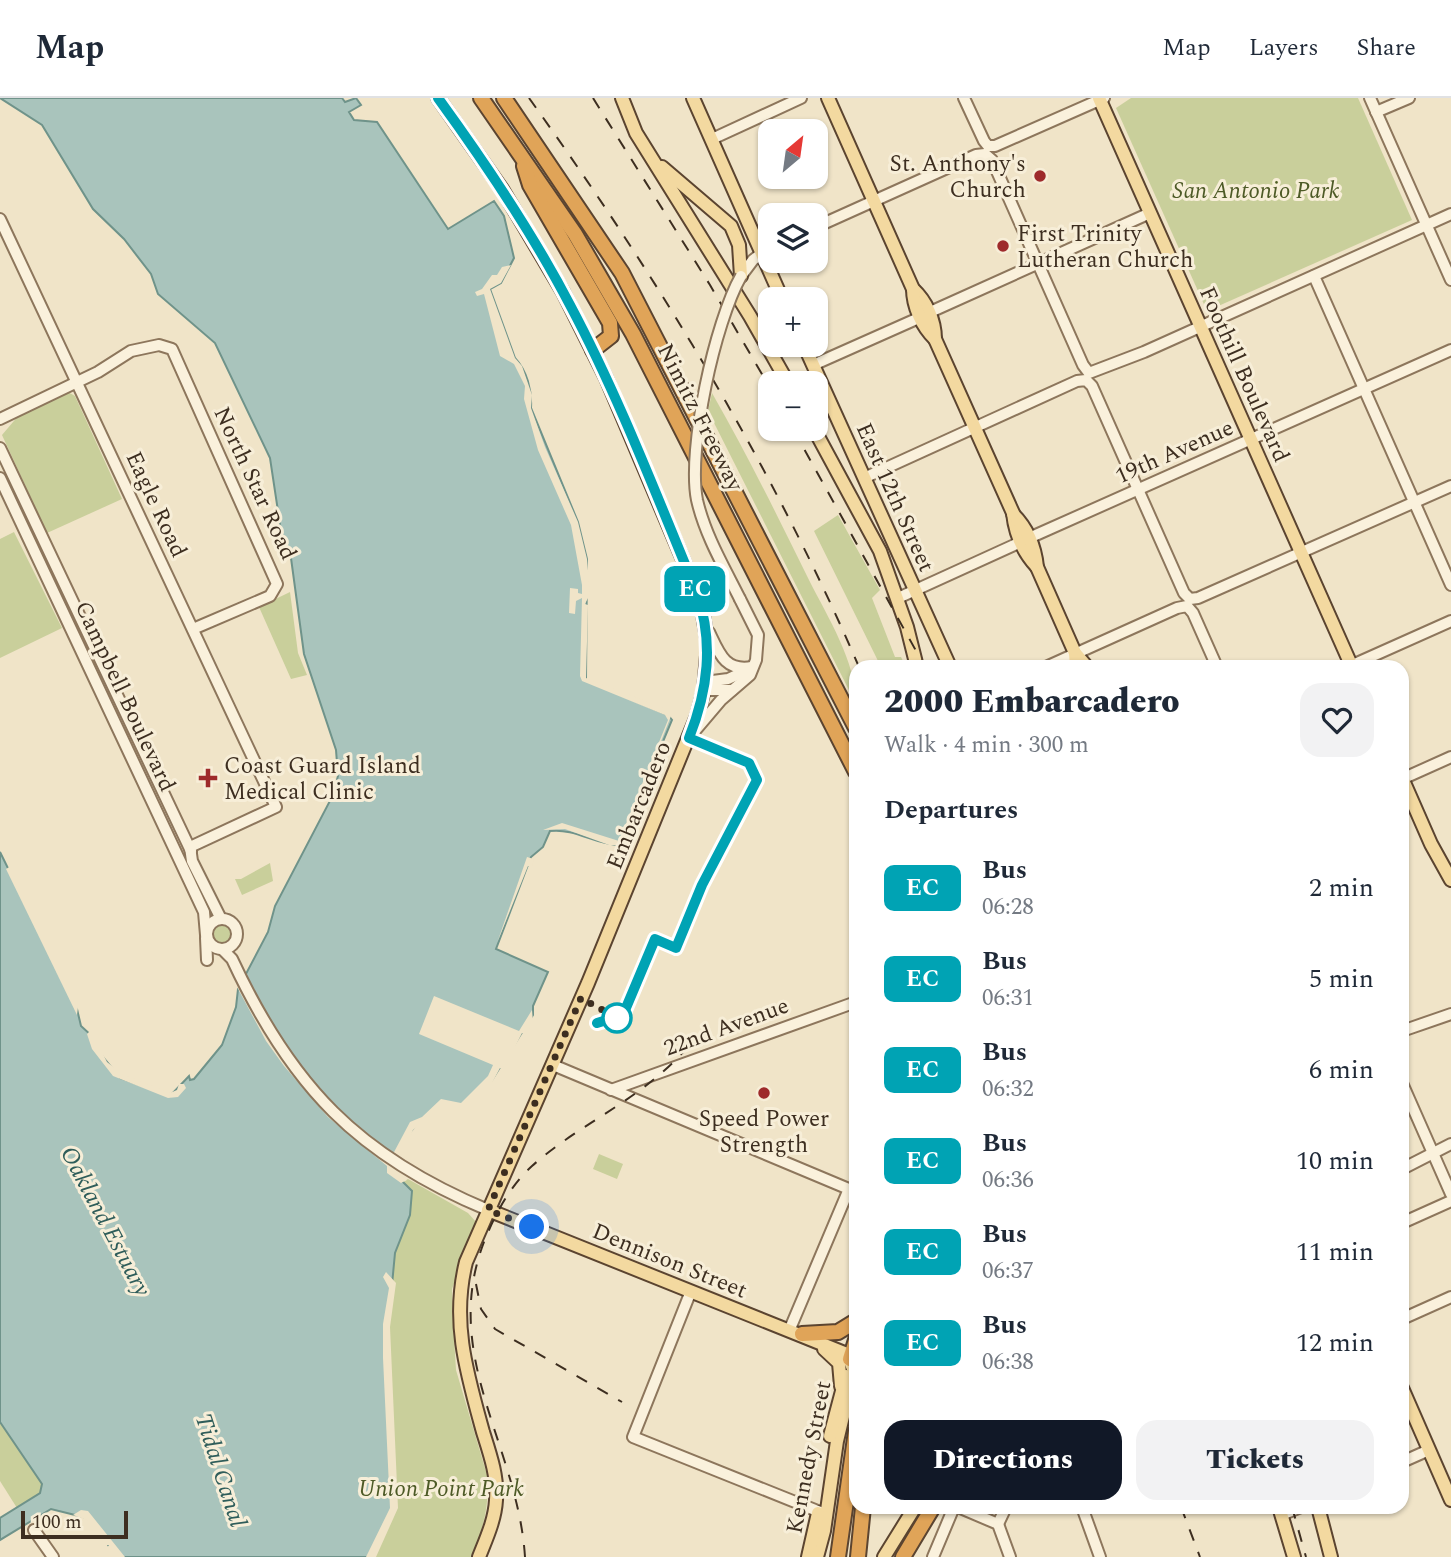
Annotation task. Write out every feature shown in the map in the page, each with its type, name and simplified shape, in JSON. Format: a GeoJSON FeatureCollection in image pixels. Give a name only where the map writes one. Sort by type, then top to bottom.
{"type":"FeatureCollection","features":[{"type":"Feature","properties":{"kind":"highway","name":"Nimitz Freeway"},"geometry":{"type":"LineString","coordinates":[[481,98],[575,234],[633,334],[849,758]]}},
{"type":"Feature","properties":{"kind":"highway","name":"Nimitz Freeway"},"geometry":{"type":"LineString","coordinates":[[504,98],[590,224],[633,294],[849,714]]}},
{"type":"Feature","properties":{"kind":"highway"},"geometry":{"type":"LineString","coordinates":[[521,155],[530,185],[610,323],[611,336],[593,349]]}},
{"type":"Feature","properties":{"kind":"highway"},"geometry":{"type":"LineString","coordinates":[[796,1332],[838,1332],[849,1325]]}},
{"type":"Feature","properties":{"kind":"highway"},"geometry":{"type":"LineString","coordinates":[[838,1557],[849,1480]]}},
{"type":"Feature","properties":{"kind":"highway"},"geometry":{"type":"LineString","coordinates":[[858,1557],[862,1514]]}},
{"type":"Feature","properties":{"kind":"highway"},"geometry":{"type":"LineString","coordinates":[[903,1557],[929,1514]]}},
{"type":"Feature","properties":{"kind":"main road","name":"Embarcadero"},"geometry":{"type":"LineString","coordinates":[[438,98],[525,225],[593,349],[692,581],[706,627],[704,686],[689,738],[553,1065],[466,1262],[459,1306],[465,1367],[496,1479],[495,1511],[479,1557]]}},
{"type":"Feature","properties":{"kind":"main road"},"geometry":{"type":"LineString","coordinates":[[622,98],[630,122],[781,371]]}},
{"type":"Feature","properties":{"kind":"main road"},"geometry":{"type":"LineString","coordinates":[[693,98],[758,234]]}},
{"type":"Feature","properties":{"kind":"main road"},"geometry":{"type":"LineString","coordinates":[[828,98],[913,289],[921,297],[924,315],[935,328],[935,339],[1037,567],[1075,660]]}},
{"type":"Feature","properties":{"kind":"main road","name":"Foothill Boulevard"},"geometry":{"type":"LineString","coordinates":[[1101,99],[1348,660]]}},
{"type":"Feature","properties":{"kind":"main road"},"geometry":{"type":"LineString","coordinates":[[649,154],[732,226],[737,236],[742,271]]}},
{"type":"Feature","properties":{"kind":"main road","name":"East 12th Street"},"geometry":{"type":"LineString","coordinates":[[809,357],[947,660]]}},
{"type":"Feature","properties":{"kind":"main road","name":"East 12th Street"},"geometry":{"type":"LineString","coordinates":[[820,441],[880,551],[898,598],[915,660]]}},
{"type":"Feature","properties":{"kind":"main road"},"geometry":{"type":"LineString","coordinates":[[1409,795],[1451,880]]}},
{"type":"Feature","properties":{"kind":"main road","name":"Dennison Street"},"geometry":{"type":"LineString","coordinates":[[488,1210],[841,1350],[849,1358]]}},
{"type":"Feature","properties":{"kind":"main road","name":"Dennison Street"},"geometry":{"type":"LineString","coordinates":[[796,1332],[835,1356],[839,1363],[841,1391]]}},
{"type":"Feature","properties":{"kind":"main road","name":"Kennedy Street"},"geometry":{"type":"LineString","coordinates":[[817,1557],[841,1391],[849,1363]]}},
{"type":"Feature","properties":{"kind":"main road","name":"Kennedy Street"},"geometry":{"type":"LineString","coordinates":[[808,1557],[822,1514],[849,1392]]}},
{"type":"Feature","properties":{"kind":"main road"},"geometry":{"type":"LineString","coordinates":[[1409,1404],[1451,1500]]}},
{"type":"Feature","properties":{"kind":"main road"},"geometry":{"type":"LineString","coordinates":[[884,1557],[911,1514]]}},
{"type":"Feature","properties":{"kind":"main road"},"geometry":{"type":"LineString","coordinates":[[1281,1514],[1294,1557]]}},
{"type":"Feature","properties":{"kind":"main road"},"geometry":{"type":"LineString","coordinates":[[1320,1514],[1331,1557]]}},
{"type":"Feature","properties":{"kind":"street"},"geometry":{"type":"LineString","coordinates":[[712,139],[801,98]]}},
{"type":"Feature","properties":{"kind":"street"},"geometry":{"type":"LineString","coordinates":[[964,98],[1214,660]]}},
{"type":"Feature","properties":{"kind":"street"},"geometry":{"type":"LineString","coordinates":[[1370,98],[1451,280]]}},
{"type":"Feature","properties":{"kind":"street"},"geometry":{"type":"LineString","coordinates":[[1376,112],[1409,98]]}},
{"type":"Feature","properties":{"kind":"street"},"geometry":{"type":"LineString","coordinates":[[828,221],[1101,99]]}},
{"type":"Feature","properties":{"kind":"street"},"geometry":{"type":"LineString","coordinates":[[813,365],[1150,213]]}},
{"type":"Feature","properties":{"kind":"street"},"geometry":{"type":"LineString","coordinates":[[864,478],[1451,214]]}},
{"type":"Feature","properties":{"kind":"street","name":"Eagle Road"},"geometry":{"type":"LineString","coordinates":[[0,219],[276,807],[190,847]]}},
{"type":"Feature","properties":{"kind":"street"},"geometry":{"type":"LineString","coordinates":[[689,738],[710,712],[750,675],[758,654],[758,639],[704,525],[697,497],[695,467],[719,327],[742,271],[758,257]]}},
{"type":"Feature","properties":{"kind":"street"},"geometry":{"type":"LineString","coordinates":[[1314,276],[1451,585]]}},
{"type":"Feature","properties":{"kind":"street","name":"North Star Road"},"geometry":{"type":"LineString","coordinates":[[76,383],[131,351],[159,345],[172,349],[277,584],[270,596],[192,629]]}},
{"type":"Feature","properties":{"kind":"street","name":"19th Avenue"},"geometry":{"type":"LineString","coordinates":[[898,598],[1451,350]]}},
{"type":"Feature","properties":{"kind":"street"},"geometry":{"type":"LineString","coordinates":[[0,418],[76,383]]}},
{"type":"Feature","properties":{"kind":"street","name":"Campbell Boulevard"},"geometry":{"type":"LineString","coordinates":[[0,447],[223,919]]}},
{"type":"Feature","properties":{"kind":"street","name":"Campbell Boulevard"},"geometry":{"type":"LineString","coordinates":[[0,478],[204,912],[206,935]]}},
{"type":"Feature","properties":{"kind":"street"},"geometry":{"type":"LineString","coordinates":[[1075,660],[1198,598],[1451,486]]}},
{"type":"Feature","properties":{"kind":"street"},"geometry":{"type":"LineString","coordinates":[[1364,660],[1451,621]]}},
{"type":"Feature","properties":{"kind":"street"},"geometry":{"type":"LineString","coordinates":[[706,627],[728,665],[735,668],[752,667]]}},
{"type":"Feature","properties":{"kind":"street"},"geometry":{"type":"LineString","coordinates":[[704,686],[728,680],[752,667]]}},
{"type":"Feature","properties":{"kind":"street"},"geometry":{"type":"LineString","coordinates":[[704,686],[735,689]]}},
{"type":"Feature","properties":{"kind":"street"},"geometry":{"type":"LineString","coordinates":[[1409,776],[1451,757]]}},
{"type":"Feature","properties":{"kind":"street"},"geometry":{"type":"LineString","coordinates":[[232,959],[235,942],[236,928],[223,919],[212,922],[206,935],[213,947],[222,949],[235,942]]}},
{"type":"Feature","properties":{"kind":"street","name":"Dennison Street"},"geometry":{"type":"LineString","coordinates":[[222,949],[232,959],[263,1022],[307,1085],[362,1138],[421,1179],[488,1210]]}},
{"type":"Feature","properties":{"kind":"street","name":"22nd Avenue"},"geometry":{"type":"LineString","coordinates":[[611,1090],[849,1005]]}},
{"type":"Feature","properties":{"kind":"street"},"geometry":{"type":"LineString","coordinates":[[1409,1029],[1451,1014]]}},
{"type":"Feature","properties":{"kind":"street"},"geometry":{"type":"LineString","coordinates":[[553,1065],[849,1189]]}},
{"type":"Feature","properties":{"kind":"street"},"geometry":{"type":"LineString","coordinates":[[1409,1099],[1451,1194]]}},
{"type":"Feature","properties":{"kind":"street"},"geometry":{"type":"LineString","coordinates":[[1409,1166],[1451,1144]]}},
{"type":"Feature","properties":{"kind":"street"},"geometry":{"type":"LineString","coordinates":[[796,1332],[849,1198]]}},
{"type":"Feature","properties":{"kind":"street"},"geometry":{"type":"LineString","coordinates":[[1409,1220],[1451,1201]]}},
{"type":"Feature","properties":{"kind":"street"},"geometry":{"type":"LineString","coordinates":[[691,1291],[633,1437],[822,1514]]}},
{"type":"Feature","properties":{"kind":"street"},"geometry":{"type":"LineString","coordinates":[[1409,1316],[1451,1297]]}},
{"type":"Feature","properties":{"kind":"street"},"geometry":{"type":"LineString","coordinates":[[1409,1459],[1429,1450]]}},
{"type":"Feature","properties":{"kind":"street"},"geometry":{"type":"LineString","coordinates":[[933,1557],[953,1514]]}},
{"type":"Feature","properties":{"kind":"street"},"geometry":{"type":"LineString","coordinates":[[973,1514],[998,1524]]}},
{"type":"Feature","properties":{"kind":"street"},"geometry":{"type":"LineString","coordinates":[[1003,1514],[998,1524],[1010,1557]]}},
{"type":"Feature","properties":{"kind":"street"},"geometry":{"type":"LineString","coordinates":[[1085,1514],[1100,1557]]}},
{"type":"Feature","properties":{"kind":"street"},"geometry":{"type":"LineString","coordinates":[[34,1530],[53,1557]]}},
{"type":"Feature","properties":{"kind":"green space","name":"San Antonio Park"},"geometry":{"type":"Polygon","coordinates":[[[1131,98],[1358,98],[1412,220],[1207,311],[1116,108],[1131,98]]]}},
{"type":"Feature","properties":{"kind":"green space"},"geometry":{"type":"Polygon","coordinates":[[[68,392],[75,396],[122,499],[47,533],[2,435],[19,415],[68,392]]]}},
{"type":"Feature","properties":{"kind":"green space"},"geometry":{"type":"Polygon","coordinates":[[[712,393],[840,640],[849,666],[849,690],[708,411],[712,393]]]}},
{"type":"Feature","properties":{"kind":"green space"},"geometry":{"type":"Polygon","coordinates":[[[838,515],[880,590],[872,598],[895,657],[901,657],[902,660],[878,660],[814,531],[838,515]]]}},
{"type":"Feature","properties":{"kind":"green space"},"geometry":{"type":"Polygon","coordinates":[[[14,532],[62,628],[0,658],[0,539],[14,532]]]}},
{"type":"Feature","properties":{"kind":"green space"},"geometry":{"type":"Polygon","coordinates":[[[290,592],[298,653],[307,675],[291,679],[259,607],[290,592]]]}},
{"type":"Feature","properties":{"kind":"green space"},"geometry":{"type":"Polygon","coordinates":[[[270,863],[273,881],[242,895],[235,879],[241,879],[270,863]]]}},
{"type":"Feature","properties":{"kind":"green space"},"geometry":{"type":"Polygon","coordinates":[[[216,922],[224,922],[231,929],[231,937],[224,944],[216,944],[209,937],[209,929],[216,922]]]}},
{"type":"Feature","properties":{"kind":"green space"},"geometry":{"type":"Polygon","coordinates":[[[599,1154],[623,1164],[617,1179],[593,1169],[599,1154]]]}},
{"type":"Feature","properties":{"kind":"green space","name":"Union Point Park"},"geometry":{"type":"Polygon","coordinates":[[[408,1179],[468,1213],[476,1222],[452,1289],[456,1370],[487,1475],[485,1517],[472,1557],[372,1557],[379,1195],[408,1179]]]}},
{"type":"Feature","properties":{"kind":"green space"},"geometry":{"type":"Polygon","coordinates":[[[0,1422],[42,1484],[40,1493],[17,1508],[0,1481],[0,1422]]]}},
{"type":"Feature","properties":{"kind":"water"},"geometry":{"type":"Polygon","coordinates":[[[0,98],[342,98],[345,102],[356,98],[361,105],[349,112],[354,120],[377,122],[448,229],[494,201],[504,216],[514,258],[501,283],[490,289],[515,358],[526,375],[531,408],[578,522],[587,559],[586,680],[668,715],[672,720],[620,845],[568,832],[550,831],[543,847],[531,857],[496,949],[548,972],[533,1006],[533,1015],[492,1080],[462,1107],[445,1103],[416,1125],[400,1152],[398,1177],[412,1191],[410,1215],[395,1253],[388,1327],[394,1508],[372,1557],[116,1557],[91,1519],[51,1509],[0,1540],[0,1518],[40,1493],[42,1484],[0,1422],[0,852],[77,1009],[81,1026],[92,1036],[98,1051],[120,1078],[170,1096],[189,1076],[190,1080],[194,1079],[222,1045],[236,1007],[238,989],[268,932],[275,906],[332,797],[338,776],[336,750],[304,654],[291,558],[281,531],[270,458],[215,343],[158,294],[151,274],[124,239],[93,209],[42,125],[0,98]]]}},
{"type":"Feature","properties":{"kind":"pier"},"geometry":{"type":"Polygon","coordinates":[[[511,265],[501,283],[490,289],[515,358],[522,366],[532,395],[531,408],[545,447],[578,522],[587,559],[590,594],[585,604],[588,605],[586,678],[663,708],[671,716],[620,845],[609,845],[565,829],[543,830],[562,823],[619,841],[668,720],[665,715],[582,681],[580,676],[582,598],[576,601],[575,614],[569,613],[570,588],[578,589],[578,593],[582,594],[582,585],[571,525],[538,450],[524,399],[525,386],[514,364],[500,356],[484,294],[477,296],[475,292],[482,289],[502,267],[511,265]]]}},
{"type":"Feature","properties":{"kind":"pier"},"geometry":{"type":"Polygon","coordinates":[[[527,857],[534,859],[532,866],[528,866],[497,943],[527,857]]]}},
{"type":"Feature","properties":{"kind":"pier"},"geometry":{"type":"Polygon","coordinates":[[[11,866],[75,997],[77,1015],[6,869],[11,866]]]}},
{"type":"Feature","properties":{"kind":"pier"},"geometry":{"type":"Polygon","coordinates":[[[243,971],[274,1029],[300,1066],[340,1112],[393,1154],[410,1122],[422,1117],[441,1099],[461,1103],[488,1076],[493,1065],[419,1034],[434,996],[519,1031],[532,1010],[533,1022],[526,1034],[522,1033],[504,1069],[500,1068],[492,1083],[465,1110],[446,1106],[413,1130],[400,1159],[402,1176],[407,1180],[401,1183],[387,1173],[387,1166],[328,1117],[284,1066],[266,1041],[236,985],[243,971]]]}},
{"type":"Feature","properties":{"kind":"pier"},"geometry":{"type":"Polygon","coordinates":[[[91,1030],[107,1062],[122,1074],[170,1093],[177,1090],[179,1084],[184,1084],[186,1088],[178,1097],[168,1098],[113,1076],[92,1049],[87,1034],[91,1030]]]}},
{"type":"Feature","properties":{"kind":"pier"},"geometry":{"type":"Polygon","coordinates":[[[386,1272],[396,1283],[390,1327],[398,1508],[376,1557],[366,1557],[390,1508],[383,1358],[383,1324],[389,1288],[383,1277],[386,1272]]]}},
{"type":"Feature","properties":{"kind":"pier"},"geometry":{"type":"Polygon","coordinates":[[[81,1510],[88,1511],[125,1557],[112,1557],[107,1548],[109,1545],[105,1545],[87,1520],[73,1515],[81,1510]]]}},
{"type":"Feature","properties":{"kind":"railway"},"geometry":{"type":"LineString","coordinates":[[529,98],[622,234],[709,374],[789,518],[856,660]]}},
{"type":"Feature","properties":{"kind":"railway"},"geometry":{"type":"LineString","coordinates":[[593,98],[710,285],[760,371]]}},
{"type":"Feature","properties":{"kind":"railway"},"geometry":{"type":"LineString","coordinates":[[800,441],[921,660]]}},
{"type":"Feature","properties":{"kind":"railway"},"geometry":{"type":"LineString","coordinates":[[525,1557],[519,1516],[485,1401],[471,1324],[473,1284],[484,1242],[504,1201],[532,1166],[648,1084],[684,1051]]}},
{"type":"Feature","properties":{"kind":"railway"},"geometry":{"type":"LineString","coordinates":[[476,1284],[481,1309],[495,1329],[622,1402]]}},
{"type":"Feature","properties":{"kind":"railway"},"geometry":{"type":"LineString","coordinates":[[1184,1514],[1200,1557]]}},
{"type":"Feature","properties":{"kind":"railway"},"geometry":{"type":"LineString","coordinates":[[1294,1514],[1306,1557]]}},
{"type":"Feature","properties":{"kind":"bus line","name":"EC"},"geometry":{"type":"LineString","coordinates":[[438,98],[502,189],[571,306],[593,349],[697,593],[706,627],[708,658],[702,701],[689,738],[749,763],[757,780],[702,885],[676,948],[655,939],[623,1015],[597,1023]]}},
{"type":"Feature","properties":{"kind":"place","name":"St. Anthony's Church"},"geometry":{"type":"Point","coordinates":[1040,176]}},
{"type":"Feature","properties":{"kind":"place","name":"First Trinity Lutheran Church"},"geometry":{"type":"Point","coordinates":[1003,246]}},
{"type":"Feature","properties":{"kind":"place","name":"Coast Guard Island Medical Clinic"},"geometry":{"type":"Point","coordinates":[208,778]}},
{"type":"Feature","properties":{"kind":"place","name":"Speed Power Strength"},"geometry":{"type":"Point","coordinates":[764,1093]}},
{"type":"Feature","properties":{"kind":"route"},"geometry":{"type":"LineString","coordinates":[[532,1227],[488,1210],[515,1154],[581,998],[617,1018]]}},
{"type":"Feature","properties":{"kind":"water label","name":"Oakland Estuary"},"geometry":{"type":"Point","coordinates":[106,1221]}},
{"type":"Feature","properties":{"kind":"water label","name":"Tidal Canal"},"geometry":{"type":"Point","coordinates":[221,1470]}}]}
